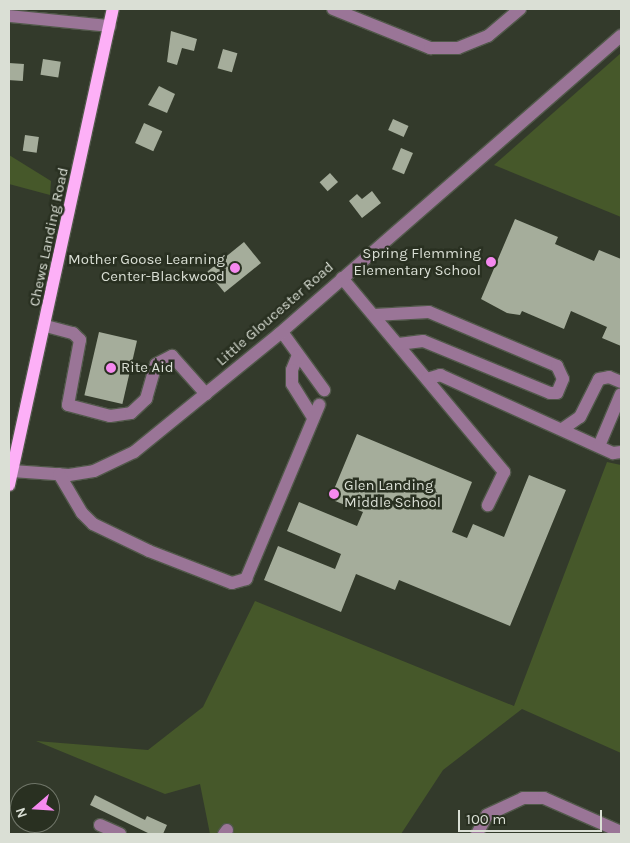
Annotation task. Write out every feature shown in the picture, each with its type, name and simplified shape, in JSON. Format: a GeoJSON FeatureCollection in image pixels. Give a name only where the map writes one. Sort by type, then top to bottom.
{"type":"FeatureCollection","features":[{"type":"Feature","properties":{"kind":"main road","name":"Chews Landing Road"},"geometry":{"type":"LineString","coordinates":[[9,485],[12,471],[13,445],[46,326],[113,9]]}},
{"type":"Feature","properties":{"kind":"street"},"geometry":{"type":"LineString","coordinates":[[334,9],[389,34],[430,48],[458,48],[488,36],[520,9]]}},
{"type":"Feature","properties":{"kind":"street"},"geometry":{"type":"LineString","coordinates":[[9,16],[110,26]]}},
{"type":"Feature","properties":{"kind":"street","name":"Little Gloucester Road"},"geometry":{"type":"LineString","coordinates":[[12,471],[58,474],[94,471],[119,462],[282,332],[621,36]]}},
{"type":"Feature","properties":{"kind":"street"},"geometry":{"type":"LineString","coordinates":[[342,278],[504,472],[488,504]]}},
{"type":"Feature","properties":{"kind":"street"},"geometry":{"type":"LineString","coordinates":[[374,316],[429,312],[557,366],[563,379],[557,393],[550,393],[423,341],[398,344]]}},
{"type":"Feature","properties":{"kind":"street"},"geometry":{"type":"LineString","coordinates":[[46,326],[73,333],[80,340],[68,405],[110,416],[130,412],[146,400],[156,364],[172,356],[206,394]]}},
{"type":"Feature","properties":{"kind":"street"},"geometry":{"type":"LineString","coordinates":[[282,332],[324,390]]}},
{"type":"Feature","properties":{"kind":"street"},"geometry":{"type":"LineString","coordinates":[[298,355],[292,370],[292,384],[313,418]]}},
{"type":"Feature","properties":{"kind":"street"},"geometry":{"type":"LineString","coordinates":[[427,379],[440,375],[564,428],[599,446],[621,452]]}},
{"type":"Feature","properties":{"kind":"street"},"geometry":{"type":"LineString","coordinates":[[564,428],[580,417],[600,379],[609,376],[621,382]]}},
{"type":"Feature","properties":{"kind":"street"},"geometry":{"type":"LineString","coordinates":[[599,446],[621,394]]}},
{"type":"Feature","properties":{"kind":"street"},"geometry":{"type":"LineString","coordinates":[[58,474],[93,524],[149,552],[232,583],[246,579],[319,404]]}},
{"type":"Feature","properties":{"kind":"street"},"geometry":{"type":"LineString","coordinates":[[476,834],[487,815],[524,798],[544,798],[621,832]]}},
{"type":"Feature","properties":{"kind":"street"},"geometry":{"type":"LineString","coordinates":[[100,825],[120,834]]}},
{"type":"Feature","properties":{"kind":"green space"},"geometry":{"type":"Polygon","coordinates":[[[621,53],[621,217],[494,165],[621,53]]]}},
{"type":"Feature","properties":{"kind":"green space"},"geometry":{"type":"Polygon","coordinates":[[[9,155],[51,181],[50,195],[9,184],[9,155]]]}},
{"type":"Feature","properties":{"kind":"green space"},"geometry":{"type":"Polygon","coordinates":[[[607,462],[621,465],[621,753],[522,709],[443,770],[401,834],[210,834],[200,784],[165,794],[36,741],[148,750],[203,707],[255,601],[514,706],[607,462]]]}},
{"type":"Feature","properties":{"kind":"building"},"geometry":{"type":"Polygon","coordinates":[[[171,31],[197,39],[194,51],[182,48],[177,65],[167,62],[171,31]]]}},
{"type":"Feature","properties":{"kind":"building"},"geometry":{"type":"Polygon","coordinates":[[[223,49],[237,53],[232,72],[217,68],[223,49]]]}},
{"type":"Feature","properties":{"kind":"building"},"geometry":{"type":"Polygon","coordinates":[[[43,59],[61,62],[58,78],[40,75],[43,59]]]}},
{"type":"Feature","properties":{"kind":"building"},"geometry":{"type":"Polygon","coordinates":[[[9,63],[24,64],[23,81],[9,80],[9,63]]]}},
{"type":"Feature","properties":{"kind":"building"},"geometry":{"type":"Polygon","coordinates":[[[159,86],[175,94],[167,113],[148,105],[159,86]]]}},
{"type":"Feature","properties":{"kind":"building"},"geometry":{"type":"Polygon","coordinates":[[[393,119],[409,126],[404,137],[388,130],[393,119]]]}},
{"type":"Feature","properties":{"kind":"building"},"geometry":{"type":"Polygon","coordinates":[[[144,123],[162,131],[153,151],[135,143],[144,123]]]}},
{"type":"Feature","properties":{"kind":"building"},"geometry":{"type":"Polygon","coordinates":[[[25,135],[39,137],[37,153],[23,151],[25,135]]]}},
{"type":"Feature","properties":{"kind":"building"},"geometry":{"type":"Polygon","coordinates":[[[401,148],[413,153],[404,174],[392,169],[401,148]]]}},
{"type":"Feature","properties":{"kind":"building"},"geometry":{"type":"Polygon","coordinates":[[[330,173],[338,182],[328,191],[320,182],[330,173]]]}},
{"type":"Feature","properties":{"kind":"building"},"geometry":{"type":"Polygon","coordinates":[[[372,191],[381,203],[362,218],[349,201],[357,194],[362,199],[372,191]]]}},
{"type":"Feature","properties":{"kind":"building"},"geometry":{"type":"Polygon","coordinates":[[[515,219],[558,237],[555,244],[594,261],[599,250],[621,259],[621,346],[602,338],[607,327],[571,311],[564,329],[522,311],[520,315],[507,313],[481,299],[515,219]]]}},
{"type":"Feature","properties":{"kind":"building","name":"Mother Goose Learning Center-Blackwood"},"geometry":{"type":"Polygon","coordinates":[[[244,242],[261,263],[224,293],[207,272],[244,242]]]}},
{"type":"Feature","properties":{"kind":"building","name":"Rite Aid"},"geometry":{"type":"Polygon","coordinates":[[[99,332],[137,341],[122,404],[84,395],[99,332]]]}},
{"type":"Feature","properties":{"kind":"building"},"geometry":{"type":"Polygon","coordinates":[[[357,434],[472,482],[452,532],[467,538],[473,524],[504,537],[529,475],[566,490],[510,626],[399,580],[395,590],[356,574],[341,612],[264,580],[278,546],[335,569],[341,554],[287,531],[299,502],[357,526],[363,512],[330,499],[357,434]]]}},
{"type":"Feature","properties":{"kind":"building"},"geometry":{"type":"Polygon","coordinates":[[[95,795],[145,820],[147,816],[167,825],[163,834],[150,834],[90,805],[95,795]]]}},
{"type":"Feature","properties":{"kind":"place","name":"Spring Flemming Elementary School"},"geometry":{"type":"Point","coordinates":[491,262]}},
{"type":"Feature","properties":{"kind":"place","name":"Mother Goose Learning Center-Blackwood"},"geometry":{"type":"Point","coordinates":[235,268]}},
{"type":"Feature","properties":{"kind":"place","name":"Rite Aid"},"geometry":{"type":"Point","coordinates":[111,368]}},
{"type":"Feature","properties":{"kind":"place","name":"Glen Landing Middle School"},"geometry":{"type":"Point","coordinates":[334,494]}}]}
